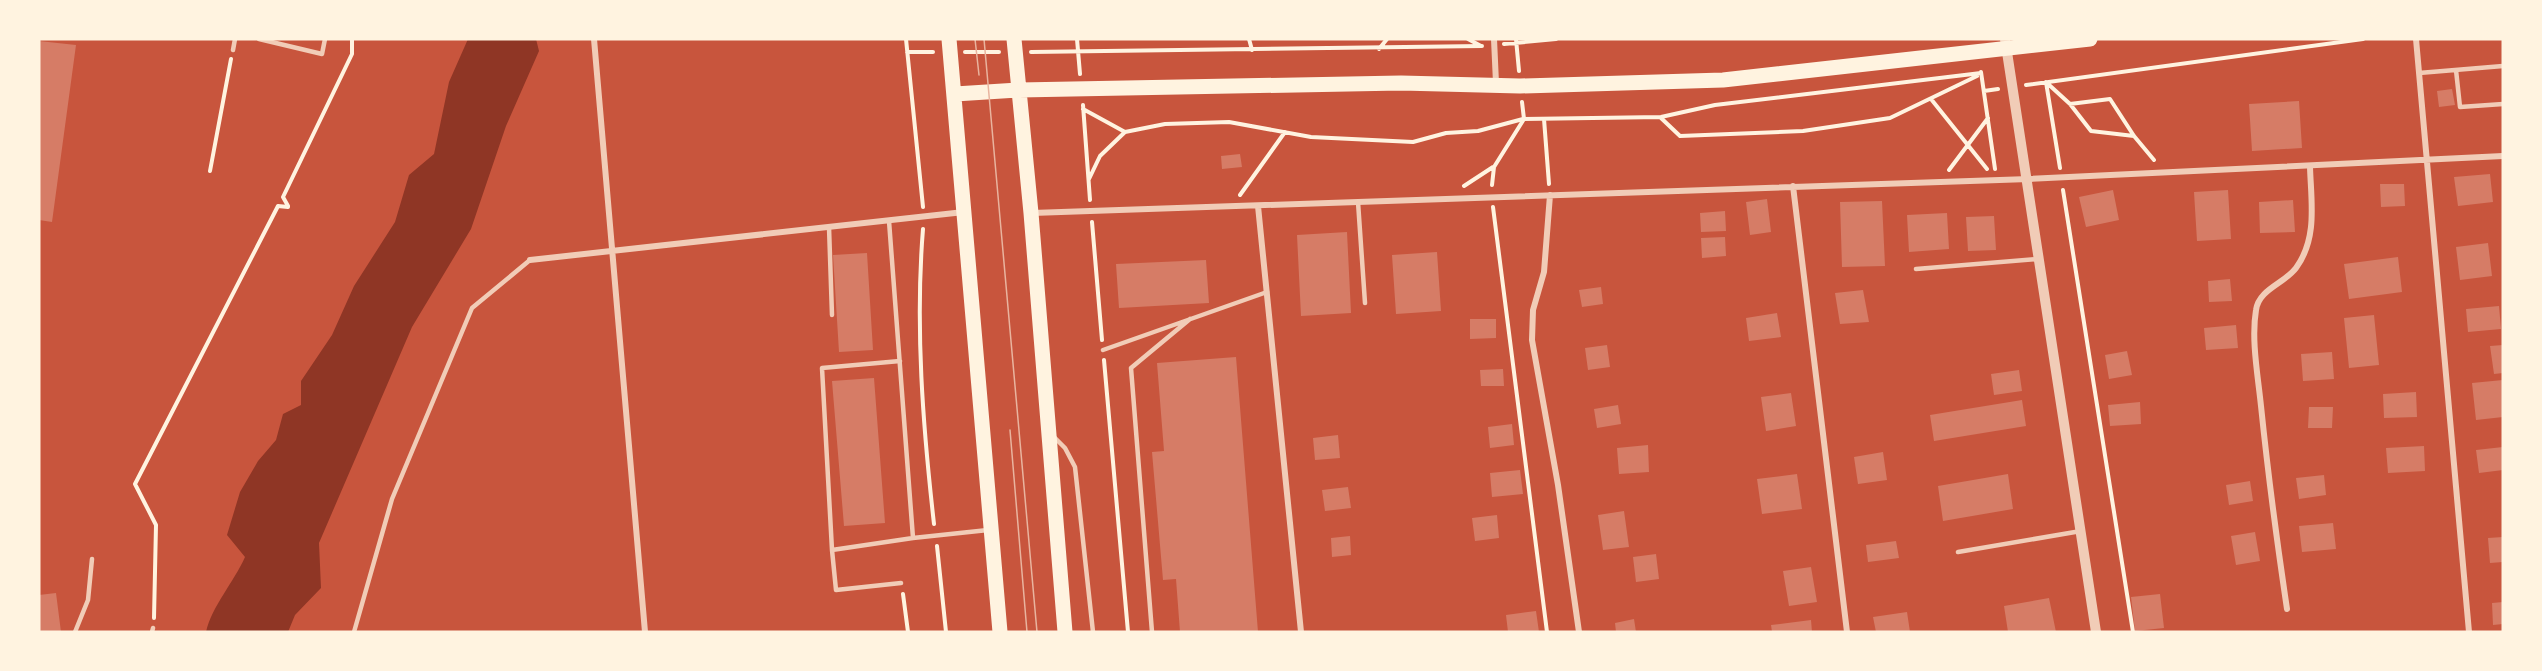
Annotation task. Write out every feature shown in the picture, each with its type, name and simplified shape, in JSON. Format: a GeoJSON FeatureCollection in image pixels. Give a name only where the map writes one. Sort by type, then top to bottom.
{"type":"FeatureCollection","features":[{"type":"Feature","properties":{"kind":"main road"},"geometry":{"type":"LineString","coordinates":[[955,94],[1019,90],[1401,83],[1497,85],[1723,80],[2006,44],[2090,39]]}},
{"type":"Feature","properties":{"kind":"main road"},"geometry":{"type":"LineString","coordinates":[[1014,45],[1031,213],[1065,632]]}},
{"type":"Feature","properties":{"kind":"main road"},"geometry":{"type":"LineString","coordinates":[[950,46],[999,632]]}},
{"type":"Feature","properties":{"kind":"street"},"geometry":{"type":"LineString","coordinates":[[594,39],[645,632]]}},
{"type":"Feature","properties":{"kind":"street"},"geometry":{"type":"LineString","coordinates":[[2416,39],[2469,632]]}},
{"type":"Feature","properties":{"kind":"street"},"geometry":{"type":"LineString","coordinates":[[1494,42],[1497,85]]}},
{"type":"Feature","properties":{"kind":"street"},"geometry":{"type":"LineString","coordinates":[[2006,44],[2029,179],[2096,632]]}},
{"type":"Feature","properties":{"kind":"street"},"geometry":{"type":"LineString","coordinates":[[1031,213],[2061,178],[2503,156]]}},
{"type":"Feature","properties":{"kind":"street"},"geometry":{"type":"LineString","coordinates":[[2288,609],[2268,475],[2257,372],[2255,312],[2258,300],[2295,269],[2307,246],[2312,230],[2310,166]]}},
{"type":"Feature","properties":{"kind":"street"},"geometry":{"type":"LineString","coordinates":[[1793,186],[1847,632]]}},
{"type":"Feature","properties":{"kind":"street"},"geometry":{"type":"LineString","coordinates":[[1550,195],[1544,272],[1533,310],[1532,340],[1558,485],[1579,632]]}},
{"type":"Feature","properties":{"kind":"street"},"geometry":{"type":"LineString","coordinates":[[1258,206],[1301,632]]}},
{"type":"Feature","properties":{"kind":"street"},"geometry":{"type":"LineString","coordinates":[[530,260],[965,212]]}},
{"type":"Feature","properties":{"kind":"lane"},"geometry":{"type":"LineString","coordinates":[[233,50],[235,39]]}},
{"type":"Feature","properties":{"kind":"lane"},"geometry":{"type":"LineString","coordinates":[[259,39],[322,54],[325,39]]}},
{"type":"Feature","properties":{"kind":"lane"},"geometry":{"type":"LineString","coordinates":[[2419,73],[2503,66]]}},
{"type":"Feature","properties":{"kind":"lane"},"geometry":{"type":"LineString","coordinates":[[2456,70],[2460,107],[2503,104]]}},
{"type":"Feature","properties":{"kind":"lane"},"geometry":{"type":"LineString","coordinates":[[1358,202],[1365,303]]}},
{"type":"Feature","properties":{"kind":"lane"},"geometry":{"type":"LineString","coordinates":[[889,220],[913,538]]}},
{"type":"Feature","properties":{"kind":"lane"},"geometry":{"type":"LineString","coordinates":[[829,227],[832,315]]}},
{"type":"Feature","properties":{"kind":"lane"},"geometry":{"type":"LineString","coordinates":[[1916,269],[2040,259]]}},
{"type":"Feature","properties":{"kind":"lane"},"geometry":{"type":"LineString","coordinates":[[354,632],[392,499],[472,308],[530,260]]}},
{"type":"Feature","properties":{"kind":"lane"},"geometry":{"type":"LineString","coordinates":[[1103,350],[1267,292]]}},
{"type":"Feature","properties":{"kind":"lane"},"geometry":{"type":"LineString","coordinates":[[1152,632],[1131,368],[1191,319]]}},
{"type":"Feature","properties":{"kind":"lane"},"geometry":{"type":"LineString","coordinates":[[900,361],[822,368],[836,590],[901,583]]}},
{"type":"Feature","properties":{"kind":"lane"},"geometry":{"type":"LineString","coordinates":[[1049,433],[1065,448],[1075,467],[1093,632]]}},
{"type":"Feature","properties":{"kind":"lane"},"geometry":{"type":"LineString","coordinates":[[832,550],[991,530]]}},
{"type":"Feature","properties":{"kind":"lane"},"geometry":{"type":"LineString","coordinates":[[1958,552],[2081,531]]}},
{"type":"Feature","properties":{"kind":"lane"},"geometry":{"type":"LineString","coordinates":[[75,632],[88,600],[92,559]]}},
{"type":"Feature","properties":{"kind":"path"},"geometry":{"type":"LineString","coordinates":[[153,630],[156,525],[135,484],[278,206],[288,207],[283,197],[352,54],[352,39]]}},
{"type":"Feature","properties":{"kind":"path"},"geometry":{"type":"LineString","coordinates":[[906,39],[924,217],[919,282],[926,451],[946,632]]}},
{"type":"Feature","properties":{"kind":"path"},"geometry":{"type":"LineString","coordinates":[[1249,39],[1252,50]]}},
{"type":"Feature","properties":{"kind":"path"},"geometry":{"type":"LineString","coordinates":[[1379,49],[1386,39]]}},
{"type":"Feature","properties":{"kind":"path"},"geometry":{"type":"LineString","coordinates":[[1468,39],[1482,46]]}},
{"type":"Feature","properties":{"kind":"path"},"geometry":{"type":"LineString","coordinates":[[907,52],[950,46],[1014,45],[1252,50],[1379,49],[1482,46],[1494,42],[1556,39]]}},
{"type":"Feature","properties":{"kind":"path"},"geometry":{"type":"LineString","coordinates":[[2013,86],[2363,39]]}},
{"type":"Feature","properties":{"kind":"path"},"geometry":{"type":"LineString","coordinates":[[210,171],[233,50]]}},
{"type":"Feature","properties":{"kind":"path"},"geometry":{"type":"LineString","coordinates":[[1550,195],[1544,119],[1661,117],[1715,105],[1981,74],[1890,118],[1803,131],[1680,136],[1661,117]]}},
{"type":"Feature","properties":{"kind":"path"},"geometry":{"type":"LineString","coordinates":[[2046,82],[2070,104],[2091,131],[2134,136]]}},
{"type":"Feature","properties":{"kind":"path"},"geometry":{"type":"LineString","coordinates":[[2046,82],[2133,632]]}},
{"type":"Feature","properties":{"kind":"path"},"geometry":{"type":"LineString","coordinates":[[1984,91],[1997,180]]}},
{"type":"Feature","properties":{"kind":"path"},"geometry":{"type":"LineString","coordinates":[[1931,99],[1966,145],[1997,180]]}},
{"type":"Feature","properties":{"kind":"path"},"geometry":{"type":"LineString","coordinates":[[2070,104],[2110,99],[2134,136],[2165,173]]}},
{"type":"Feature","properties":{"kind":"path"},"geometry":{"type":"LineString","coordinates":[[1083,109],[1125,132]]}},
{"type":"Feature","properties":{"kind":"path"},"geometry":{"type":"LineString","coordinates":[[1941,182],[1988,117]]}},
{"type":"Feature","properties":{"kind":"path"},"geometry":{"type":"LineString","coordinates":[[1089,179],[1100,156],[1125,132],[1165,124],[1229,122],[1311,137],[1413,142],[1446,133],[1478,131],[1524,119],[1494,166],[1450,199]]}},
{"type":"Feature","properties":{"kind":"path"},"geometry":{"type":"LineString","coordinates":[[1235,207],[1242,189],[1285,132]]}},
{"type":"Feature","properties":{"kind":"path"},"geometry":{"type":"LineString","coordinates":[[1494,166],[1491,197],[1547,632]]}},
{"type":"Feature","properties":{"kind":"path"},"geometry":{"type":"LineString","coordinates":[[901,583],[908,632]]}},
{"type":"Feature","properties":{"kind":"shaded area"},"geometry":{"type":"Polygon","coordinates":[[[468,39],[536,39],[539,51],[506,126],[471,229],[412,327],[319,543],[321,588],[295,615],[288,632],[206,632],[218,603],[245,557],[227,535],[240,492],[258,461],[276,440],[283,414],[301,405],[301,381],[332,335],[354,286],[395,222],[409,175],[434,154],[449,82],[468,39]]]}},
{"type":"Feature","properties":{"kind":"building"},"geometry":{"type":"Polygon","coordinates":[[[39,41],[76,45],[52,222],[39,220],[39,41]]]}},
{"type":"Feature","properties":{"kind":"building"},"geometry":{"type":"Polygon","coordinates":[[[2452,89],[2455,105],[2439,107],[2437,91],[2452,89]]]}},
{"type":"Feature","properties":{"kind":"building"},"geometry":{"type":"Polygon","coordinates":[[[2299,101],[2302,148],[2252,151],[2249,104],[2299,101]]]}},
{"type":"Feature","properties":{"kind":"building"},"geometry":{"type":"Polygon","coordinates":[[[1240,154],[1242,167],[1222,169],[1221,156],[1240,154]]]}},
{"type":"Feature","properties":{"kind":"building"},"geometry":{"type":"Polygon","coordinates":[[[2490,174],[2493,202],[2458,206],[2454,177],[2490,174]]]}},
{"type":"Feature","properties":{"kind":"building"},"geometry":{"type":"Polygon","coordinates":[[[2380,184],[2404,184],[2405,206],[2381,207],[2380,184]]]}},
{"type":"Feature","properties":{"kind":"building"},"geometry":{"type":"Polygon","coordinates":[[[2113,190],[2119,220],[2086,227],[2079,197],[2113,190]]]}},
{"type":"Feature","properties":{"kind":"building"},"geometry":{"type":"Polygon","coordinates":[[[2228,190],[2231,239],[2197,241],[2194,192],[2228,190]]]}},
{"type":"Feature","properties":{"kind":"building"},"geometry":{"type":"Polygon","coordinates":[[[1767,199],[1771,232],[1750,235],[1746,202],[1767,199]]]}},
{"type":"Feature","properties":{"kind":"building"},"geometry":{"type":"Polygon","coordinates":[[[2293,200],[2295,232],[2260,233],[2259,202],[2293,200]]]}},
{"type":"Feature","properties":{"kind":"building"},"geometry":{"type":"Polygon","coordinates":[[[1882,201],[1885,266],[1842,267],[1840,202],[1882,201]]]}},
{"type":"Feature","properties":{"kind":"building"},"geometry":{"type":"Polygon","coordinates":[[[1725,211],[1726,231],[1701,232],[1700,213],[1725,211]]]}},
{"type":"Feature","properties":{"kind":"building"},"geometry":{"type":"Polygon","coordinates":[[[1947,213],[1949,249],[1909,252],[1907,215],[1947,213]]]}},
{"type":"Feature","properties":{"kind":"building"},"geometry":{"type":"Polygon","coordinates":[[[1994,216],[1996,250],[1968,251],[1966,217],[1994,216]]]}},
{"type":"Feature","properties":{"kind":"building"},"geometry":{"type":"Polygon","coordinates":[[[1347,232],[1351,313],[1301,316],[1297,235],[1347,232]]]}},
{"type":"Feature","properties":{"kind":"building"},"geometry":{"type":"Polygon","coordinates":[[[1725,237],[1726,256],[1702,258],[1701,238],[1725,237]]]}},
{"type":"Feature","properties":{"kind":"building"},"geometry":{"type":"Polygon","coordinates":[[[2488,243],[2492,276],[2460,280],[2456,247],[2488,243]]]}},
{"type":"Feature","properties":{"kind":"building"},"geometry":{"type":"Polygon","coordinates":[[[1437,252],[1441,311],[1396,314],[1392,255],[1437,252]]]}},
{"type":"Feature","properties":{"kind":"building"},"geometry":{"type":"Polygon","coordinates":[[[867,253],[873,350],[839,352],[833,255],[867,253]]]}},
{"type":"Feature","properties":{"kind":"building"},"geometry":{"type":"Polygon","coordinates":[[[2398,257],[2402,292],[2349,299],[2344,264],[2398,257]]]}},
{"type":"Feature","properties":{"kind":"building"},"geometry":{"type":"Polygon","coordinates":[[[1206,260],[1209,303],[1119,308],[1116,264],[1206,260]]]}},
{"type":"Feature","properties":{"kind":"building"},"geometry":{"type":"Polygon","coordinates":[[[2230,279],[2232,301],[2209,302],[2208,281],[2230,279]]]}},
{"type":"Feature","properties":{"kind":"building"},"geometry":{"type":"Polygon","coordinates":[[[1601,287],[1603,304],[1582,307],[1579,290],[1601,287]]]}},
{"type":"Feature","properties":{"kind":"building"},"geometry":{"type":"Polygon","coordinates":[[[1863,290],[1869,322],[1840,324],[1835,293],[1863,290]]]}},
{"type":"Feature","properties":{"kind":"building"},"geometry":{"type":"Polygon","coordinates":[[[2499,306],[2501,329],[2468,332],[2466,309],[2499,306]]]}},
{"type":"Feature","properties":{"kind":"building"},"geometry":{"type":"Polygon","coordinates":[[[1777,313],[1781,337],[1749,341],[1746,318],[1777,313]]]}},
{"type":"Feature","properties":{"kind":"building"},"geometry":{"type":"Polygon","coordinates":[[[2374,315],[2379,365],[2349,368],[2344,318],[2374,315]]]}},
{"type":"Feature","properties":{"kind":"building"},"geometry":{"type":"Polygon","coordinates":[[[1470,319],[1496,319],[1496,338],[1470,339],[1470,319]]]}},
{"type":"Feature","properties":{"kind":"building"},"geometry":{"type":"Polygon","coordinates":[[[2236,325],[2238,348],[2206,350],[2204,328],[2236,325]]]}},
{"type":"Feature","properties":{"kind":"building"},"geometry":{"type":"Polygon","coordinates":[[[1607,345],[1610,367],[1588,370],[1585,348],[1607,345]]]}},
{"type":"Feature","properties":{"kind":"building"},"geometry":{"type":"Polygon","coordinates":[[[2503,345],[2503,373],[2494,374],[2490,346],[2503,345]]]}},
{"type":"Feature","properties":{"kind":"building"},"geometry":{"type":"Polygon","coordinates":[[[2127,351],[2132,375],[2109,379],[2105,355],[2127,351]]]}},
{"type":"Feature","properties":{"kind":"building"},"geometry":{"type":"Polygon","coordinates":[[[2332,352],[2334,379],[2303,381],[2301,354],[2332,352]]]}},
{"type":"Feature","properties":{"kind":"building"},"geometry":{"type":"Polygon","coordinates":[[[1236,357],[1258,632],[1180,632],[1176,579],[1163,580],[1152,452],[1164,451],[1157,363],[1236,357]]]}},
{"type":"Feature","properties":{"kind":"building"},"geometry":{"type":"Polygon","coordinates":[[[1503,369],[1504,386],[1481,386],[1480,370],[1503,369]]]}},
{"type":"Feature","properties":{"kind":"building"},"geometry":{"type":"Polygon","coordinates":[[[2019,370],[2022,391],[1994,395],[1991,374],[2019,370]]]}},
{"type":"Feature","properties":{"kind":"building"},"geometry":{"type":"Polygon","coordinates":[[[874,378],[885,523],[844,526],[832,381],[874,378]]]}},
{"type":"Feature","properties":{"kind":"building"},"geometry":{"type":"Polygon","coordinates":[[[2503,380],[2503,417],[2476,420],[2472,383],[2503,380]]]}},
{"type":"Feature","properties":{"kind":"building"},"geometry":{"type":"Polygon","coordinates":[[[2416,392],[2417,417],[2384,418],[2383,394],[2416,392]]]}},
{"type":"Feature","properties":{"kind":"building"},"geometry":{"type":"Polygon","coordinates":[[[1791,393],[1796,426],[1766,431],[1761,397],[1791,393]]]}},
{"type":"Feature","properties":{"kind":"building"},"geometry":{"type":"Polygon","coordinates":[[[2022,400],[2026,426],[1934,441],[1930,415],[2022,400]]]}},
{"type":"Feature","properties":{"kind":"building"},"geometry":{"type":"Polygon","coordinates":[[[2140,402],[2141,424],[2110,426],[2108,405],[2140,402]]]}},
{"type":"Feature","properties":{"kind":"building"},"geometry":{"type":"Polygon","coordinates":[[[1618,405],[1621,424],[1597,428],[1594,409],[1618,405]]]}},
{"type":"Feature","properties":{"kind":"building"},"geometry":{"type":"Polygon","coordinates":[[[2309,407],[2333,407],[2332,428],[2308,428],[2309,407]]]}},
{"type":"Feature","properties":{"kind":"building"},"geometry":{"type":"Polygon","coordinates":[[[1512,424],[1514,445],[1490,448],[1488,427],[1512,424]]]}},
{"type":"Feature","properties":{"kind":"building"},"geometry":{"type":"Polygon","coordinates":[[[1338,435],[1340,458],[1315,460],[1313,438],[1338,435]]]}},
{"type":"Feature","properties":{"kind":"building"},"geometry":{"type":"Polygon","coordinates":[[[1648,445],[1649,472],[1619,474],[1617,448],[1648,445]]]}},
{"type":"Feature","properties":{"kind":"building"},"geometry":{"type":"Polygon","coordinates":[[[2424,446],[2425,471],[2388,473],[2386,448],[2424,446]]]}},
{"type":"Feature","properties":{"kind":"building"},"geometry":{"type":"Polygon","coordinates":[[[2503,447],[2503,470],[2479,473],[2476,450],[2503,447]]]}},
{"type":"Feature","properties":{"kind":"building"},"geometry":{"type":"Polygon","coordinates":[[[1883,452],[1887,480],[1858,484],[1854,457],[1883,452]]]}},
{"type":"Feature","properties":{"kind":"building"},"geometry":{"type":"Polygon","coordinates":[[[1520,470],[1523,494],[1492,497],[1490,473],[1520,470]]]}},
{"type":"Feature","properties":{"kind":"building"},"geometry":{"type":"Polygon","coordinates":[[[1797,474],[1802,509],[1762,514],[1757,479],[1797,474]]]}},
{"type":"Feature","properties":{"kind":"building"},"geometry":{"type":"Polygon","coordinates":[[[2008,474],[2013,509],[1943,521],[1938,486],[2008,474]]]}},
{"type":"Feature","properties":{"kind":"building"},"geometry":{"type":"Polygon","coordinates":[[[2324,475],[2326,495],[2299,499],[2296,478],[2324,475]]]}},
{"type":"Feature","properties":{"kind":"building"},"geometry":{"type":"Polygon","coordinates":[[[2250,481],[2253,501],[2229,505],[2226,485],[2250,481]]]}},
{"type":"Feature","properties":{"kind":"building"},"geometry":{"type":"Polygon","coordinates":[[[1348,487],[1351,508],[1325,511],[1322,490],[1348,487]]]}},
{"type":"Feature","properties":{"kind":"building"},"geometry":{"type":"Polygon","coordinates":[[[1624,511],[1629,547],[1603,550],[1598,515],[1624,511]]]}},
{"type":"Feature","properties":{"kind":"building"},"geometry":{"type":"Polygon","coordinates":[[[1497,515],[1499,538],[1475,541],[1472,518],[1497,515]]]}},
{"type":"Feature","properties":{"kind":"building"},"geometry":{"type":"Polygon","coordinates":[[[2333,523],[2336,549],[2302,552],[2299,526],[2333,523]]]}},
{"type":"Feature","properties":{"kind":"building"},"geometry":{"type":"Polygon","coordinates":[[[2255,532],[2260,561],[2236,565],[2231,536],[2255,532]]]}},
{"type":"Feature","properties":{"kind":"building"},"geometry":{"type":"Polygon","coordinates":[[[1350,536],[1351,555],[1332,557],[1331,538],[1350,536]]]}},
{"type":"Feature","properties":{"kind":"building"},"geometry":{"type":"Polygon","coordinates":[[[2503,537],[2503,562],[2490,563],[2488,538],[2503,537]]]}},
{"type":"Feature","properties":{"kind":"building"},"geometry":{"type":"Polygon","coordinates":[[[1896,541],[1899,558],[1868,562],[1866,545],[1896,541]]]}},
{"type":"Feature","properties":{"kind":"building"},"geometry":{"type":"Polygon","coordinates":[[[1656,554],[1659,579],[1636,582],[1633,557],[1656,554]]]}},
{"type":"Feature","properties":{"kind":"building"},"geometry":{"type":"Polygon","coordinates":[[[1811,567],[1817,602],[1789,606],[1783,571],[1811,567]]]}},
{"type":"Feature","properties":{"kind":"building"},"geometry":{"type":"Polygon","coordinates":[[[56,593],[61,632],[39,632],[39,595],[56,593]]]}},
{"type":"Feature","properties":{"kind":"building"},"geometry":{"type":"Polygon","coordinates":[[[2160,594],[2164,628],[2135,631],[2131,597],[2160,594]]]}},
{"type":"Feature","properties":{"kind":"building"},"geometry":{"type":"Polygon","coordinates":[[[2049,598],[2056,632],[2008,632],[2004,606],[2049,598]]]}},
{"type":"Feature","properties":{"kind":"building"},"geometry":{"type":"Polygon","coordinates":[[[2503,602],[2503,624],[2493,625],[2492,603],[2503,602]]]}},
{"type":"Feature","properties":{"kind":"building"},"geometry":{"type":"Polygon","coordinates":[[[1536,611],[1539,632],[1508,632],[1506,615],[1536,611]]]}},
{"type":"Feature","properties":{"kind":"building"},"geometry":{"type":"Polygon","coordinates":[[[1907,612],[1910,632],[1876,632],[1873,617],[1907,612]]]}},
{"type":"Feature","properties":{"kind":"building"},"geometry":{"type":"Polygon","coordinates":[[[1634,619],[1636,632],[1616,632],[1615,623],[1634,619]]]}},
{"type":"Feature","properties":{"kind":"building"},"geometry":{"type":"Polygon","coordinates":[[[1811,620],[1812,632],[1772,632],[1771,625],[1811,620]]]}},
{"type":"Feature","properties":{"kind":"tram line"},"geometry":{"type":"LineString","coordinates":[[975,39],[979,75]]}},
{"type":"Feature","properties":{"kind":"tram line"},"geometry":{"type":"LineString","coordinates":[[984,39],[1037,632]]}},
{"type":"Feature","properties":{"kind":"tram line"},"geometry":{"type":"LineString","coordinates":[[1010,430],[1027,632]]}}]}
